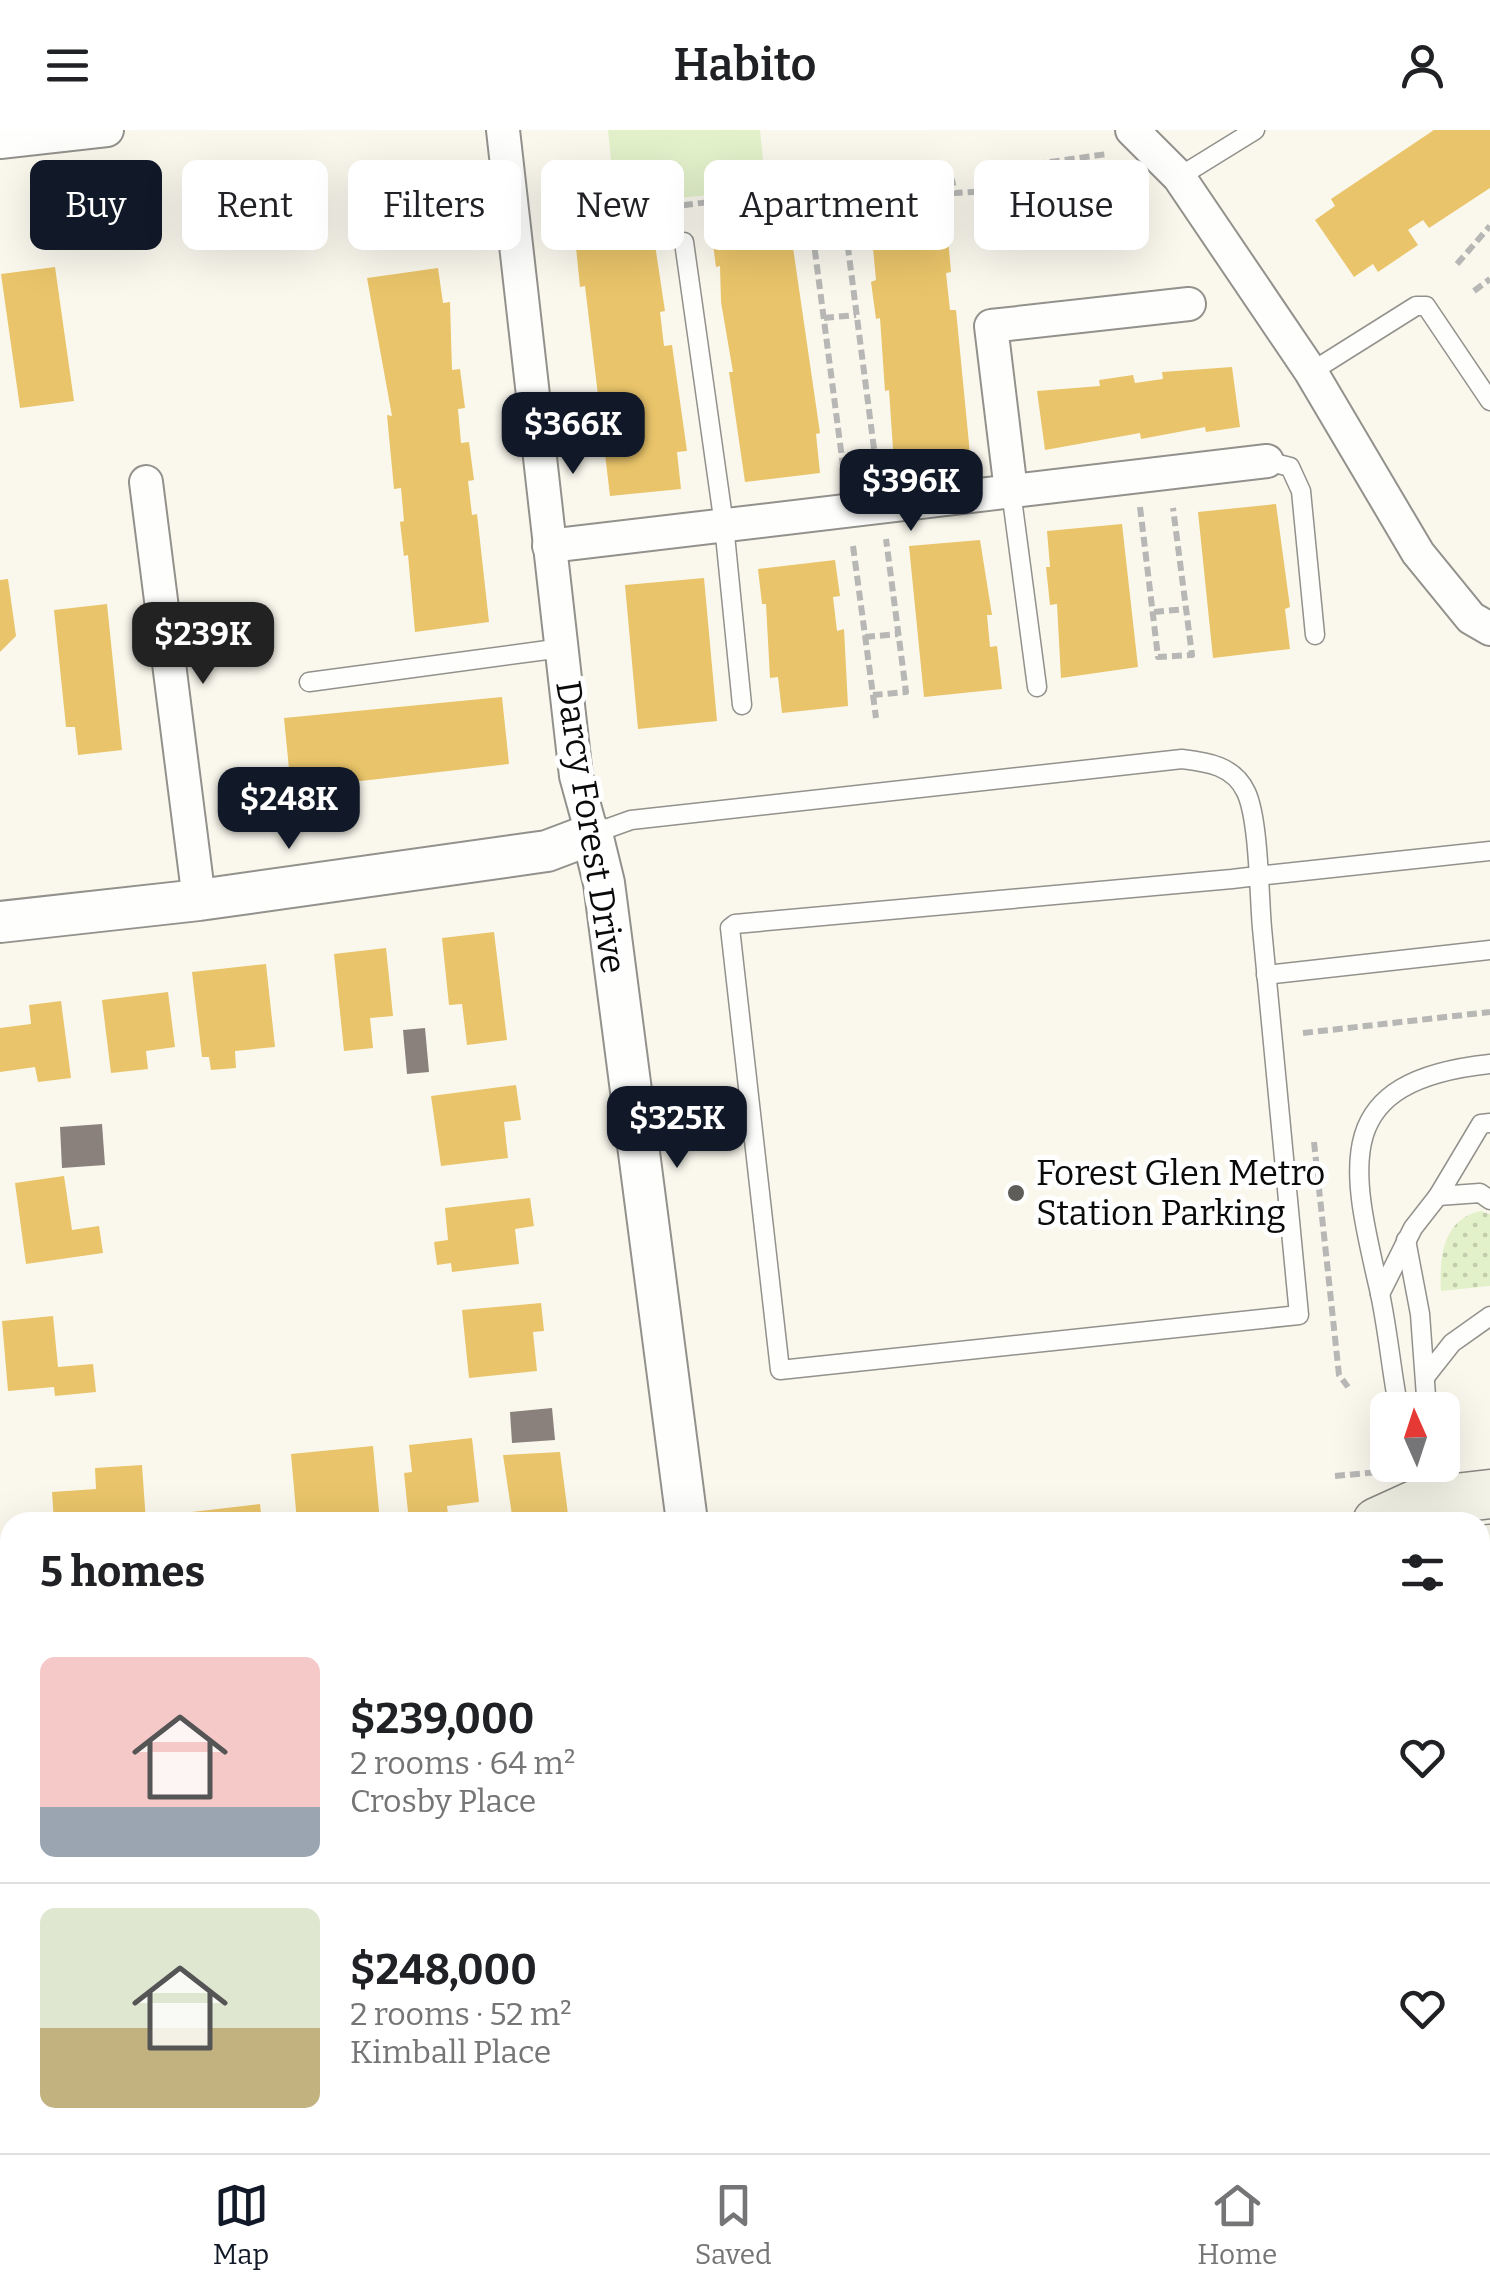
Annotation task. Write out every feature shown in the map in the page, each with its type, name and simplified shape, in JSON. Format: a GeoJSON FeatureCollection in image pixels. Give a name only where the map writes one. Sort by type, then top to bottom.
{"type":"FeatureCollection","features":[{"type":"Feature","properties":{"kind":"main road"},"geometry":{"type":"LineString","coordinates":[[1395,1512],[1421,1497],[1490,1494]]}},
{"type":"Feature","properties":{"kind":"street"},"geometry":{"type":"LineString","coordinates":[[0,142],[107,130]]}},
{"type":"Feature","properties":{"kind":"street","name":"Darcy Forest Drive"},"geometry":{"type":"LineString","coordinates":[[503,130],[576,776],[607,902],[686,1512]]}},
{"type":"Feature","properties":{"kind":"street"},"geometry":{"type":"LineString","coordinates":[[1125,141],[1179,177],[1311,372],[1418,553],[1471,618],[1490,629]]}},
{"type":"Feature","properties":{"kind":"street"},"geometry":{"type":"LineString","coordinates":[[1010,491],[991,326],[1189,304]]}},
{"type":"Feature","properties":{"kind":"street"},"geometry":{"type":"LineString","coordinates":[[549,546],[1267,461]]}},
{"type":"Feature","properties":{"kind":"street"},"geometry":{"type":"LineString","coordinates":[[146,482],[198,900]]}},
{"type":"Feature","properties":{"kind":"street"},"geometry":{"type":"LineString","coordinates":[[0,922],[198,900],[547,851],[592,834]]}},
{"type":"Feature","properties":{"kind":"lane"},"geometry":{"type":"LineString","coordinates":[[1179,177],[1255,130]]}},
{"type":"Feature","properties":{"kind":"lane"},"geometry":{"type":"LineString","coordinates":[[684,242],[724,525],[742,706]]}},
{"type":"Feature","properties":{"kind":"lane"},"geometry":{"type":"LineString","coordinates":[[1311,372],[1416,306],[1426,306],[1490,401]]}},
{"type":"Feature","properties":{"kind":"lane"},"geometry":{"type":"LineString","coordinates":[[1267,461],[1290,467],[1301,491],[1315,635]]}},
{"type":"Feature","properties":{"kind":"lane"},"geometry":{"type":"LineString","coordinates":[[1010,491],[1037,687]]}},
{"type":"Feature","properties":{"kind":"lane"},"geometry":{"type":"LineString","coordinates":[[309,682],[562,648]]}},
{"type":"Feature","properties":{"kind":"lane"},"geometry":{"type":"LineString","coordinates":[[592,834],[632,820],[1182,760],[1211,762],[1236,776],[1251,808],[1257,876],[1266,975],[1299,1315],[780,1370],[730,928],[1257,876],[1490,852]]}},
{"type":"Feature","properties":{"kind":"lane"},"geometry":{"type":"LineString","coordinates":[[1266,975],[1490,950]]}},
{"type":"Feature","properties":{"kind":"lane"},"geometry":{"type":"LineString","coordinates":[[1395,1392],[1380,1294],[1360,1214],[1356,1156],[1370,1117],[1402,1085],[1444,1069],[1490,1064]]}},
{"type":"Feature","properties":{"kind":"lane"},"geometry":{"type":"LineString","coordinates":[[1380,1294],[1406,1240],[1481,1124],[1490,1123]]}},
{"type":"Feature","properties":{"kind":"lane"},"geometry":{"type":"LineString","coordinates":[[1438,1196],[1480,1193],[1490,1200]]}},
{"type":"Feature","properties":{"kind":"lane"},"geometry":{"type":"LineString","coordinates":[[1406,1240],[1426,1392]]}},
{"type":"Feature","properties":{"kind":"lane"},"geometry":{"type":"LineString","coordinates":[[1426,1376],[1452,1343],[1490,1316]]}},
{"type":"Feature","properties":{"kind":"path"},"geometry":{"type":"LineString","coordinates":[[954,189],[955,193],[989,191],[987,171],[1125,141]]}},
{"type":"Feature","properties":{"kind":"path"},"geometry":{"type":"LineString","coordinates":[[538,223],[704,203]]}},
{"type":"Feature","properties":{"kind":"path"},"geometry":{"type":"LineString","coordinates":[[1457,264],[1490,226]]}},
{"type":"Feature","properties":{"kind":"path"},"geometry":{"type":"LineString","coordinates":[[815,250],[843,466],[875,461]]}},
{"type":"Feature","properties":{"kind":"path"},"geometry":{"type":"LineString","coordinates":[[1474,290],[1490,279]]}},
{"type":"Feature","properties":{"kind":"path"},"geometry":{"type":"LineString","coordinates":[[824,318],[856,315]]}},
{"type":"Feature","properties":{"kind":"path"},"geometry":{"type":"LineString","coordinates":[[1140,506],[1158,657],[1192,655],[1172,502]]}},
{"type":"Feature","properties":{"kind":"path"},"geometry":{"type":"LineString","coordinates":[[1154,612],[1186,609]]}},
{"type":"Feature","properties":{"kind":"path"},"geometry":{"type":"LineString","coordinates":[[865,637],[898,634]]}},
{"type":"Feature","properties":{"kind":"path"},"geometry":{"type":"LineString","coordinates":[[873,695],[876,718]]}},
{"type":"Feature","properties":{"kind":"path"},"geometry":{"type":"LineString","coordinates":[[1296,972],[1304,1052]]}},
{"type":"Feature","properties":{"kind":"path"},"geometry":{"type":"LineString","coordinates":[[1302,1032],[1490,1012]]}},
{"type":"Feature","properties":{"kind":"path"},"geometry":{"type":"LineString","coordinates":[[1312,1128],[1338,1375],[1348,1387]]}},
{"type":"Feature","properties":{"kind":"green space"},"geometry":{"type":"Polygon","coordinates":[[[608,130],[760,130],[763,160],[704,160],[704,195],[684,197],[684,160],[611,160],[608,130]]]}},
{"type":"Feature","properties":{"kind":"green space"},"geometry":{"type":"Polygon","coordinates":[[[1481,1211],[1490,1214],[1490,1286],[1441,1291],[1442,1254],[1451,1231],[1468,1215],[1481,1211]]]}},
{"type":"Feature","properties":{"kind":"building: Homes"},"geometry":{"type":"Polygon","coordinates":[[[1434,130],[1490,130],[1490,188],[1429,228],[1423,220],[1408,230],[1418,245],[1378,272],[1373,264],[1354,277],[1315,220],[1335,206],[1331,199],[1434,130]]]}},
{"type":"Feature","properties":{"kind":"building: Homes"},"geometry":{"type":"Polygon","coordinates":[[[576,250],[656,250],[665,311],[660,312],[664,346],[672,345],[687,451],[677,452],[681,489],[610,496],[585,286],[580,287],[576,250]]]}},
{"type":"Feature","properties":{"kind":"building: Homes"},"geometry":{"type":"Polygon","coordinates":[[[714,250],[793,250],[820,433],[816,434],[820,473],[745,482],[729,372],[733,372],[721,302],[720,266],[716,267],[714,250]]]}},
{"type":"Feature","properties":{"kind":"building: Homes"},"geometry":{"type":"Polygon","coordinates":[[[873,250],[949,250],[951,272],[946,273],[950,310],[956,310],[970,454],[894,464],[880,318],[876,319],[871,282],[876,280],[873,250]]]}},
{"type":"Feature","properties":{"kind":"building: Homes"},"geometry":{"type":"Polygon","coordinates":[[[55,267],[74,401],[20,408],[1,274],[55,267]]]}},
{"type":"Feature","properties":{"kind":"building: Homes"},"geometry":{"type":"Polygon","coordinates":[[[438,268],[443,303],[450,302],[452,370],[460,369],[465,408],[458,409],[461,443],[469,442],[474,480],[468,481],[472,515],[477,514],[489,622],[415,632],[408,555],[404,556],[400,522],[404,521],[401,488],[394,489],[387,415],[392,416],[367,278],[438,268]]]}},
{"type":"Feature","properties":{"kind":"building: Homes"},"geometry":{"type":"Polygon","coordinates":[[[1232,367],[1240,427],[1206,432],[1205,427],[1141,439],[1140,433],[1045,450],[1037,391],[1100,386],[1099,380],[1133,375],[1135,383],[1163,379],[1162,372],[1232,367]]]}},
{"type":"Feature","properties":{"kind":"building: Homes"},"geometry":{"type":"Polygon","coordinates":[[[1276,504],[1290,607],[1285,609],[1290,649],[1213,658],[1198,512],[1276,504]]]}},
{"type":"Feature","properties":{"kind":"building: Homes"},"geometry":{"type":"Polygon","coordinates":[[[1122,524],[1138,667],[1061,678],[1057,604],[1050,605],[1046,567],[1050,567],[1047,531],[1122,524]]]}},
{"type":"Feature","properties":{"kind":"building: Homes"},"geometry":{"type":"Polygon","coordinates":[[[980,540],[992,615],[987,615],[990,647],[997,646],[1002,689],[924,697],[909,546],[980,540]]]}},
{"type":"Feature","properties":{"kind":"building: Homes"},"geometry":{"type":"Polygon","coordinates":[[[835,560],[840,596],[833,597],[837,631],[844,629],[848,706],[782,713],[778,677],[770,678],[766,604],[762,604],[758,569],[835,560]]]}},
{"type":"Feature","properties":{"kind":"building: Homes"},"geometry":{"type":"Polygon","coordinates":[[[704,578],[717,721],[638,729],[625,585],[704,578]]]}},
{"type":"Feature","properties":{"kind":"building: Homes"},"geometry":{"type":"Polygon","coordinates":[[[8,579],[16,636],[0,652],[0,580],[8,579]]]}},
{"type":"Feature","properties":{"kind":"building: Homes"},"geometry":{"type":"Polygon","coordinates":[[[107,604],[122,750],[78,755],[75,727],[66,727],[54,610],[107,604]]]}},
{"type":"Feature","properties":{"kind":"building: Homes"},"geometry":{"type":"Polygon","coordinates":[[[502,697],[509,764],[291,789],[284,718],[502,697]]]}},
{"type":"Feature","properties":{"kind":"building: Homes"},"geometry":{"type":"Polygon","coordinates":[[[494,932],[507,1040],[467,1045],[462,1004],[449,1005],[442,938],[494,932]]]}},
{"type":"Feature","properties":{"kind":"building: Homes"},"geometry":{"type":"Polygon","coordinates":[[[386,948],[393,1016],[370,1018],[373,1048],[344,1051],[334,954],[386,948]]]}},
{"type":"Feature","properties":{"kind":"building: Homes"},"geometry":{"type":"Polygon","coordinates":[[[266,964],[275,1047],[235,1051],[236,1068],[211,1070],[209,1057],[202,1057],[192,972],[266,964]]]}},
{"type":"Feature","properties":{"kind":"building: Homes"},"geometry":{"type":"Polygon","coordinates":[[[168,992],[175,1047],[146,1051],[148,1069],[111,1073],[102,1000],[168,992]]]}},
{"type":"Feature","properties":{"kind":"building: Homes"},"geometry":{"type":"Polygon","coordinates":[[[61,1001],[71,1078],[38,1082],[35,1067],[0,1072],[0,1028],[31,1024],[29,1005],[61,1001]]]}},
{"type":"Feature","properties":{"kind":"building: Homes"},"geometry":{"type":"Polygon","coordinates":[[[516,1085],[521,1120],[504,1122],[508,1158],[441,1166],[431,1096],[516,1085]]]}},
{"type":"Feature","properties":{"kind":"building: Homes"},"geometry":{"type":"Polygon","coordinates":[[[64,1176],[72,1230],[99,1226],[103,1253],[26,1264],[15,1183],[64,1176]]]}},
{"type":"Feature","properties":{"kind":"building: Homes"},"geometry":{"type":"Polygon","coordinates":[[[530,1198],[534,1226],[515,1229],[519,1264],[452,1272],[451,1263],[437,1265],[434,1242],[448,1240],[445,1208],[530,1198]]]}},
{"type":"Feature","properties":{"kind":"building: Homes"},"geometry":{"type":"Polygon","coordinates":[[[541,1303],[544,1331],[533,1332],[537,1371],[469,1378],[462,1310],[541,1303]]]}},
{"type":"Feature","properties":{"kind":"building: Homes"},"geometry":{"type":"Polygon","coordinates":[[[53,1316],[58,1367],[93,1364],[96,1392],[55,1396],[54,1387],[8,1391],[2,1321],[53,1316]]]}},
{"type":"Feature","properties":{"kind":"building: Homes"},"geometry":{"type":"Polygon","coordinates":[[[472,1438],[479,1502],[447,1506],[448,1512],[408,1512],[404,1473],[412,1472],[409,1445],[472,1438]]]}},
{"type":"Feature","properties":{"kind":"building: Homes"},"geometry":{"type":"Polygon","coordinates":[[[373,1446],[379,1512],[296,1512],[291,1454],[373,1446]]]}},
{"type":"Feature","properties":{"kind":"building: Homes"},"geometry":{"type":"Polygon","coordinates":[[[560,1452],[568,1512],[512,1512],[503,1455],[560,1452]]]}},
{"type":"Feature","properties":{"kind":"building: Homes"},"geometry":{"type":"Polygon","coordinates":[[[142,1465],[145,1512],[53,1512],[52,1492],[96,1489],[95,1468],[142,1465]]]}},
{"type":"Feature","properties":{"kind":"building: Homes"},"geometry":{"type":"Polygon","coordinates":[[[260,1504],[261,1512],[192,1512],[260,1504]]]}},
{"type":"Feature","properties":{"kind":"building: Industry"},"geometry":{"type":"Polygon","coordinates":[[[425,1028],[429,1072],[407,1074],[403,1030],[425,1028]]]}},
{"type":"Feature","properties":{"kind":"building: Industry"},"geometry":{"type":"Polygon","coordinates":[[[102,1124],[105,1165],[62,1168],[60,1127],[102,1124]]]}},
{"type":"Feature","properties":{"kind":"building: Industry"},"geometry":{"type":"Polygon","coordinates":[[[552,1408],[555,1440],[512,1443],[510,1412],[552,1408]]]}},
{"type":"Feature","properties":{"kind":"place","name":"Forest Glen Metro Station Parking"},"geometry":{"type":"Point","coordinates":[1016,1193]}}]}
